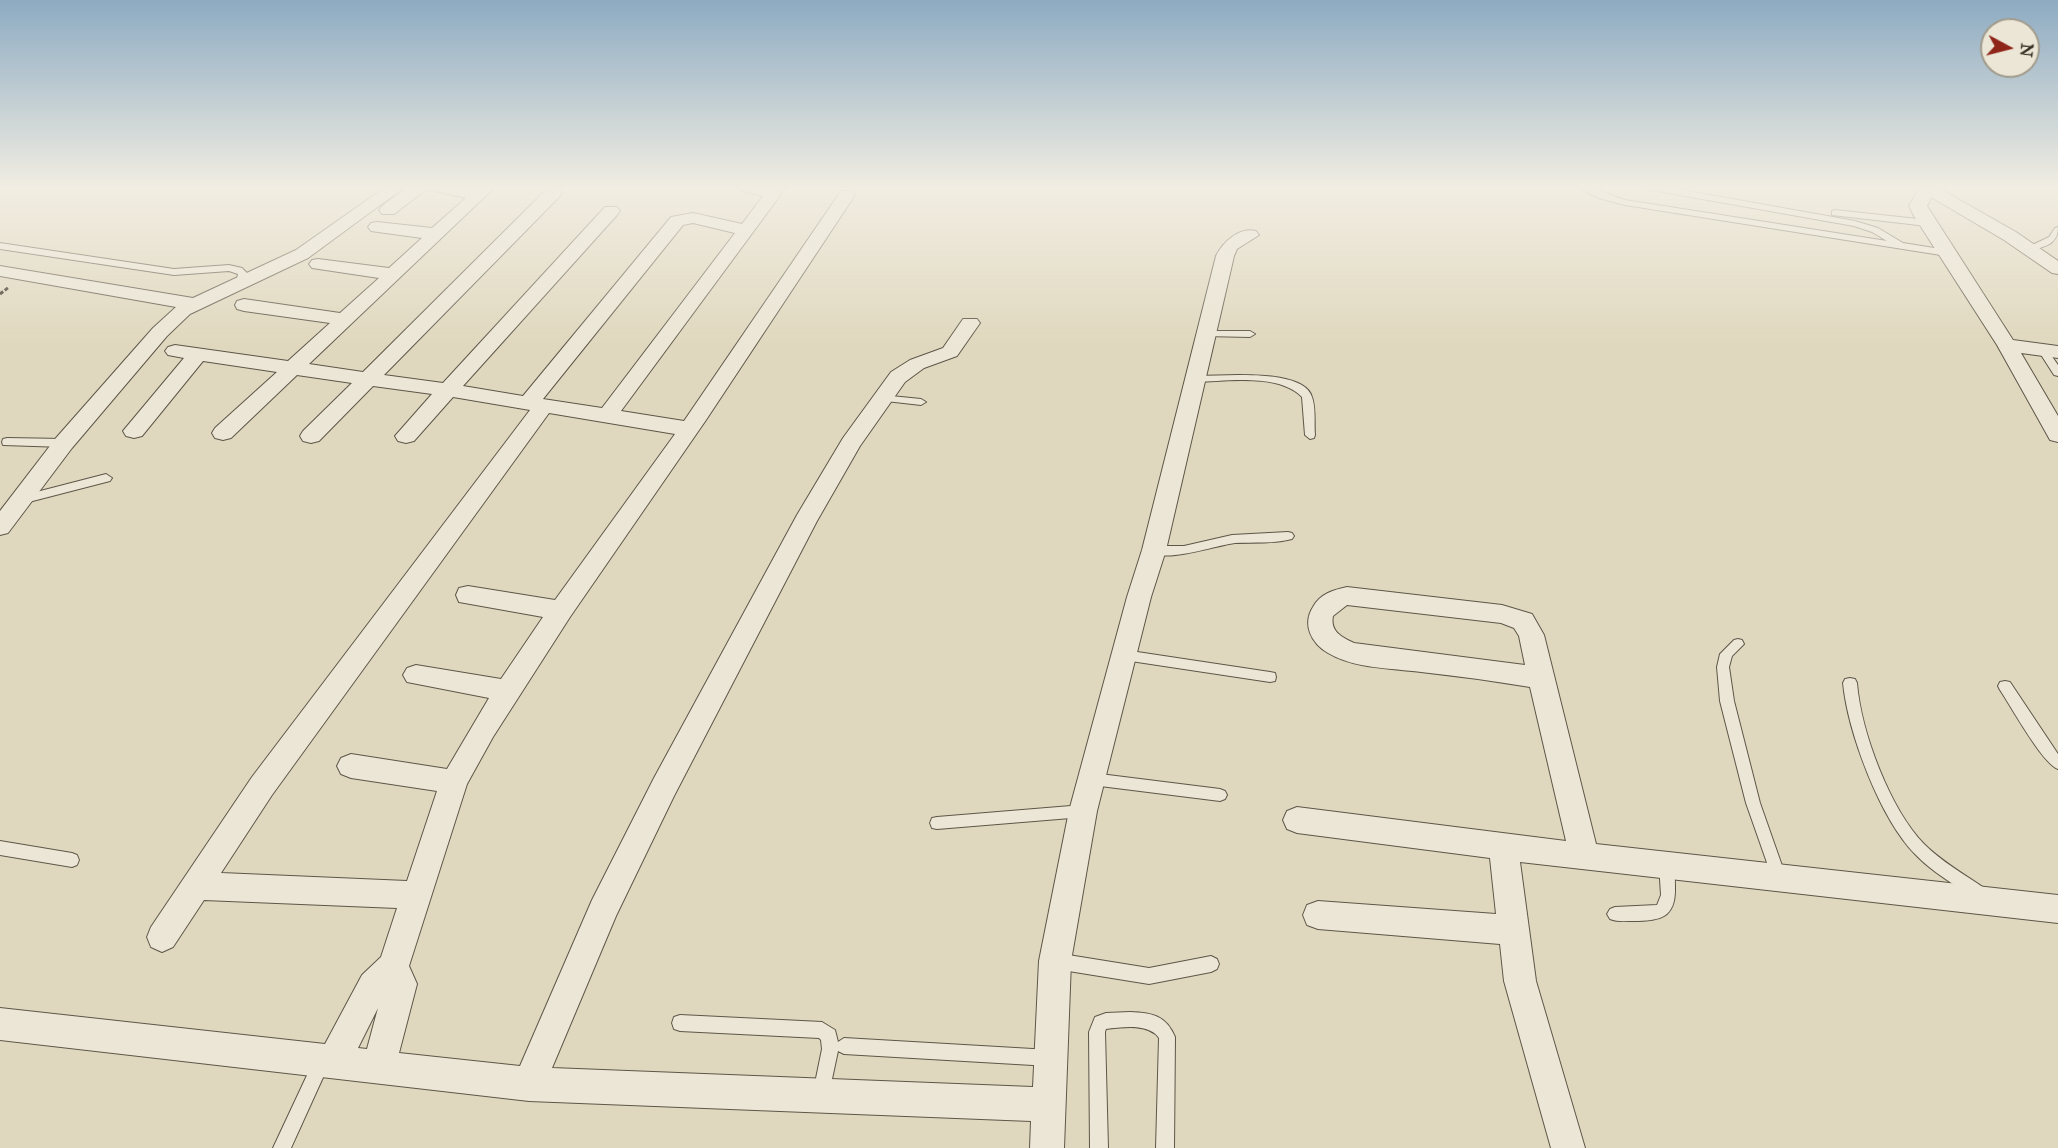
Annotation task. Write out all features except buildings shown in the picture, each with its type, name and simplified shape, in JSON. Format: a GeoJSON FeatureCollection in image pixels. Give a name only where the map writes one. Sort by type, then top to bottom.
{"type":"FeatureCollection","features":[{"type":"Feature","properties":{"kind":"street"},"geometry":{"type":"LineString","coordinates":[[0,527],[64,443],[160,332],[183,310],[302,254],[322,240]]}},
{"type":"Feature","properties":{"kind":"street"},"geometry":{"type":"LineString","coordinates":[[160,332],[225,305],[287,274],[345,240]]}},
{"type":"Feature","properties":{"kind":"street"},"geometry":{"type":"LineString","coordinates":[[223,433],[430,240]]}},
{"type":"Feature","properties":{"kind":"street"},"geometry":{"type":"LineString","coordinates":[[311,436],[506,240]]}},
{"type":"Feature","properties":{"kind":"street"},"geometry":{"type":"LineString","coordinates":[[406,436],[585,240]]}},
{"type":"Feature","properties":{"kind":"street"},"geometry":{"type":"LineString","coordinates":[[162,937],[262,786],[536,404],[662,240]]}},
{"type":"Feature","properties":{"kind":"street"},"geometry":{"type":"LineString","coordinates":[[607,416],[738,240]]}},
{"type":"Feature","properties":{"kind":"street"},"geometry":{"type":"LineString","coordinates":[[328,1061],[373,986],[393,967],[454,782],[507,691],[817,240]]}},
{"type":"Feature","properties":{"kind":"street"},"geometry":{"type":"LineString","coordinates":[[1047,1148],[1047,1105],[1055,961],[1083,811],[1139,597],[1154,550],[1225,256],[1230,246],[1243,240]]}},
{"type":"Feature","properties":{"kind":"street"},"geometry":{"type":"LineString","coordinates":[[1938,240],[2007,345],[2058,435]]}},
{"type":"Feature","properties":{"kind":"street"},"geometry":{"type":"LineString","coordinates":[[2014,240],[2058,269]]}},
{"type":"Feature","properties":{"kind":"street"},"geometry":{"type":"LineString","coordinates":[[318,264],[393,274]]}},
{"type":"Feature","properties":{"kind":"street"},"geometry":{"type":"LineString","coordinates":[[0,271],[193,304]]}},
{"type":"Feature","properties":{"kind":"street"},"geometry":{"type":"LineString","coordinates":[[244,305],[343,319]]}},
{"type":"Feature","properties":{"kind":"street"},"geometry":{"type":"LineString","coordinates":[[529,1084],[603,910],[664,787],[805,521],[851,443],[881,398],[908,368],[950,352],[970,323]]}},
{"type":"Feature","properties":{"kind":"street"},"geometry":{"type":"LineString","coordinates":[[2007,345],[2051,351]]}},
{"type":"Feature","properties":{"kind":"street"},"geometry":{"type":"LineString","coordinates":[[175,351],[447,390],[688,429]]}},
{"type":"Feature","properties":{"kind":"street"},"geometry":{"type":"LineString","coordinates":[[134,431],[198,355]]}},
{"type":"Feature","properties":{"kind":"street"},"geometry":{"type":"LineString","coordinates":[[468,595],[561,610]]}},
{"type":"Feature","properties":{"kind":"street"},"geometry":{"type":"LineString","coordinates":[[1540,678],[1358,654],[1339,648],[1326,639],[1322,630],[1320,613],[1336,598],[1347,596],[1441,606],[1514,617],[1523,621],[1528,628],[1584,856]]}},
{"type":"Feature","properties":{"kind":"street"},"geometry":{"type":"LineString","coordinates":[[416,675],[507,691]]}},
{"type":"Feature","properties":{"kind":"street"},"geometry":{"type":"LineString","coordinates":[[351,766],[454,782]]}},
{"type":"Feature","properties":{"kind":"street"},"geometry":{"type":"LineString","coordinates":[[1297,820],[1503,847],[2058,909]]}},
{"type":"Feature","properties":{"kind":"street"},"geometry":{"type":"LineString","coordinates":[[1503,847],[1512,930],[1521,981],[1568,1148]]}},
{"type":"Feature","properties":{"kind":"street"},"geometry":{"type":"LineString","coordinates":[[196,886],[417,895]]}},
{"type":"Feature","properties":{"kind":"street"},"geometry":{"type":"LineString","coordinates":[[1318,915],[1512,930]]}},
{"type":"Feature","properties":{"kind":"street"},"geometry":{"type":"LineString","coordinates":[[379,1067],[401,984],[393,967]]}},
{"type":"Feature","properties":{"kind":"street"},"geometry":{"type":"LineString","coordinates":[[0,1024],[529,1084],[1047,1105]]}},
{"type":"Feature","properties":{"kind":"lane"},"geometry":{"type":"LineString","coordinates":[[1857,240],[1947,253]]}},
{"type":"Feature","properties":{"kind":"lane"},"geometry":{"type":"LineString","coordinates":[[1892,240],[1903,247]]}},
{"type":"Feature","properties":{"kind":"lane"},"geometry":{"type":"LineString","coordinates":[[2030,249],[2051,240]]}},
{"type":"Feature","properties":{"kind":"lane"},"geometry":{"type":"LineString","coordinates":[[0,246],[174,272],[239,270],[243,274],[241,283]]}},
{"type":"Feature","properties":{"kind":"lane"},"geometry":{"type":"LineString","coordinates":[[1207,334],[1250,334]]}},
{"type":"Feature","properties":{"kind":"lane"},"geometry":{"type":"LineString","coordinates":[[2051,351],[2058,373]]}},
{"type":"Feature","properties":{"kind":"lane"},"geometry":{"type":"LineString","coordinates":[[1196,379],[1254,378],[1298,387],[1307,396],[1310,435]]}},
{"type":"Feature","properties":{"kind":"lane"},"geometry":{"type":"LineString","coordinates":[[881,398],[921,402]]}},
{"type":"Feature","properties":{"kind":"lane"},"geometry":{"type":"LineString","coordinates":[[7,442],[64,443]]}},
{"type":"Feature","properties":{"kind":"lane"},"geometry":{"type":"LineString","coordinates":[[21,500],[106,478]]}},
{"type":"Feature","properties":{"kind":"lane"},"geometry":{"type":"LineString","coordinates":[[1154,550],[1184,550],[1232,539],[1288,536]]}},
{"type":"Feature","properties":{"kind":"lane"},"geometry":{"type":"LineString","coordinates":[[1738,644],[1726,654],[1723,667],[1727,701],[1753,803],[1779,877]]}},
{"type":"Feature","properties":{"kind":"lane"},"geometry":{"type":"LineString","coordinates":[[1124,655],[1270,677]]}},
{"type":"Feature","properties":{"kind":"lane"},"geometry":{"type":"LineString","coordinates":[[1850,682],[1855,719],[1865,749],[1896,815],[1914,843],[1939,865],[1992,901]]}},
{"type":"Feature","properties":{"kind":"lane"},"geometry":{"type":"LineString","coordinates":[[2005,686],[2047,751],[2058,763]]}},
{"type":"Feature","properties":{"kind":"lane"},"geometry":{"type":"LineString","coordinates":[[1092,779],[1220,795]]}},
{"type":"Feature","properties":{"kind":"lane"},"geometry":{"type":"LineString","coordinates":[[937,823],[1083,811]]}},
{"type":"Feature","properties":{"kind":"lane"},"geometry":{"type":"LineString","coordinates":[[0,848],[72,860]]}},
{"type":"Feature","properties":{"kind":"lane"},"geometry":{"type":"LineString","coordinates":[[1615,914],[1655,913],[1666,907],[1670,896],[1666,864]]}},
{"type":"Feature","properties":{"kind":"lane"},"geometry":{"type":"LineString","coordinates":[[1055,961],[1149,976],[1211,964]]}},
{"type":"Feature","properties":{"kind":"lane"},"geometry":{"type":"LineString","coordinates":[[1099,1148],[1097,1032],[1101,1023],[1111,1019],[1153,1023],[1162,1027],[1167,1037],[1165,1148]]}},
{"type":"Feature","properties":{"kind":"lane"},"geometry":{"type":"LineString","coordinates":[[680,1023],[822,1030],[829,1036],[830,1049],[821,1096]]}},
{"type":"Feature","properties":{"kind":"lane"},"geometry":{"type":"LineString","coordinates":[[844,1046],[1050,1059]]}},
{"type":"Feature","properties":{"kind":"lane"},"geometry":{"type":"LineString","coordinates":[[282,1148],[328,1061]]}}]}
